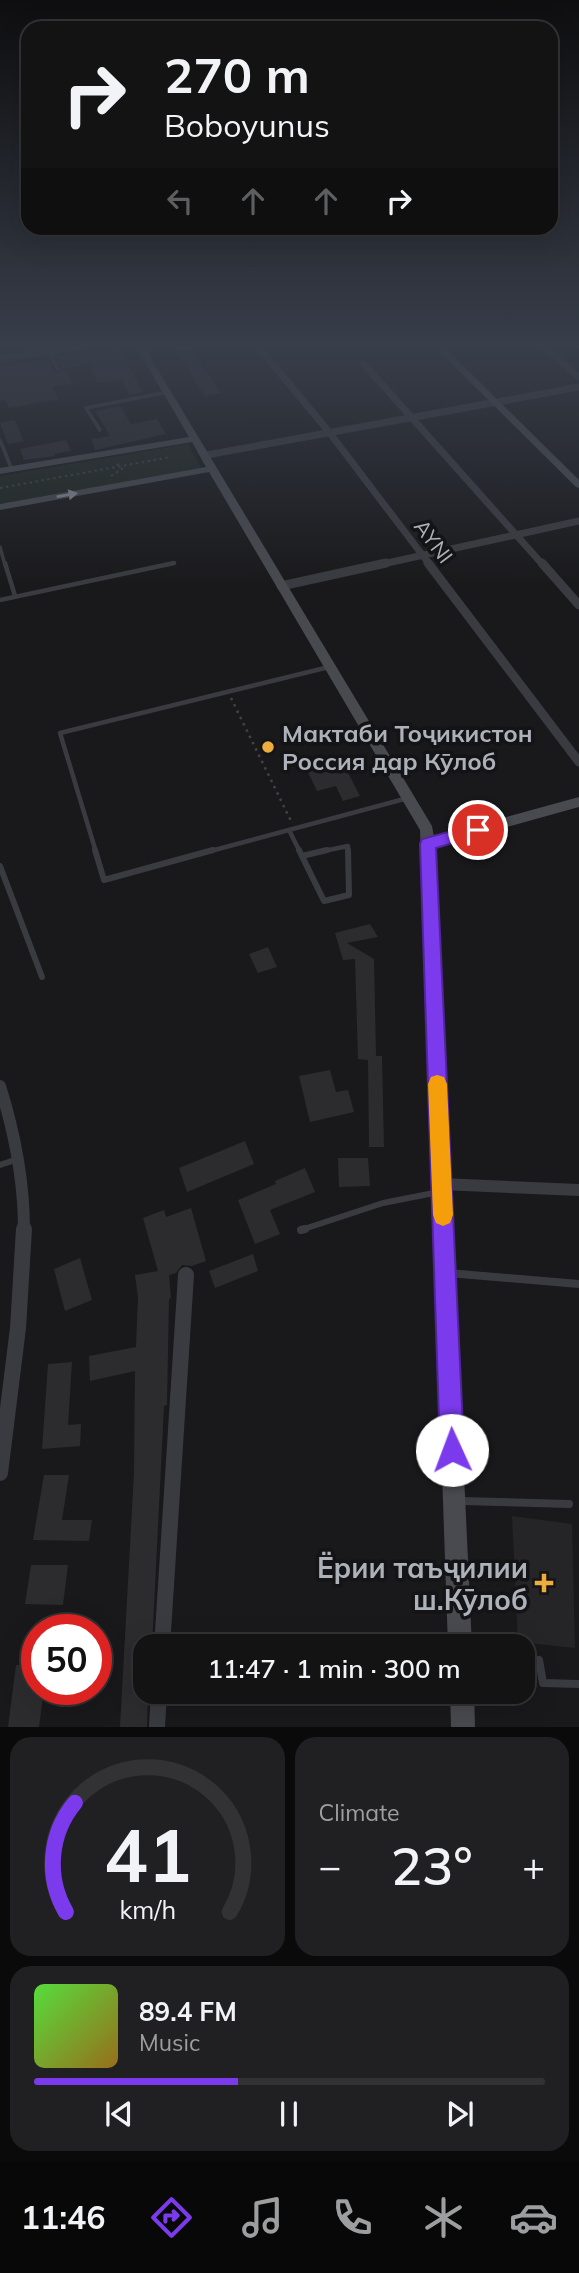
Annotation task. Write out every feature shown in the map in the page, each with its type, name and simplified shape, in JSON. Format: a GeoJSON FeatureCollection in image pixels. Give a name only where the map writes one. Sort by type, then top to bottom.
{"type":"FeatureCollection","features":[{"type":"Feature","properties":{"kind":"main road"},"geometry":{"type":"LineString","coordinates":[[189,426],[427,831],[459,1634]]}},
{"type":"Feature","properties":{"kind":"main road"},"geometry":{"type":"LineString","coordinates":[[517,426],[579,485]]}},
{"type":"Feature","properties":{"kind":"main road"},"geometry":{"type":"LineString","coordinates":[[0,471],[197,439]]}},
{"type":"Feature","properties":{"kind":"main road"},"geometry":{"type":"LineString","coordinates":[[0,507],[211,462]]}},
{"type":"Feature","properties":{"kind":"main road"},"geometry":{"type":"LineString","coordinates":[[428,844],[579,802]]}},
{"type":"Feature","properties":{"kind":"main road"},"geometry":{"type":"LineString","coordinates":[[462,1704],[463,1727]]}},
{"type":"Feature","properties":{"kind":"street","name":"AYNI"},"geometry":{"type":"LineString","coordinates":[[324,426],[579,762]]}},
{"type":"Feature","properties":{"kind":"street"},"geometry":{"type":"LineString","coordinates":[[211,462],[329,432],[366,426]]}},
{"type":"Feature","properties":{"kind":"street"},"geometry":{"type":"LineString","coordinates":[[416,426],[579,606]]}},
{"type":"Feature","properties":{"kind":"street"},"geometry":{"type":"LineString","coordinates":[[281,586],[579,521]]}},
{"type":"Feature","properties":{"kind":"street"},"geometry":{"type":"LineString","coordinates":[[0,1086],[20,1158],[25,1248],[0,1473]]}},
{"type":"Feature","properties":{"kind":"street"},"geometry":{"type":"LineString","coordinates":[[442,1188],[579,1190]]}},
{"type":"Feature","properties":{"kind":"street"},"geometry":{"type":"LineString","coordinates":[[163,1634],[186,1275]]}},
{"type":"Feature","properties":{"kind":"street"},"geometry":{"type":"LineString","coordinates":[[157,1727],[158,1704]]}},
{"type":"Feature","properties":{"kind":"lane"},"geometry":{"type":"LineString","coordinates":[[97,426],[100,430]]}},
{"type":"Feature","properties":{"kind":"lane"},"geometry":{"type":"LineString","coordinates":[[0,440],[12,470]]}},
{"type":"Feature","properties":{"kind":"lane"},"geometry":{"type":"LineString","coordinates":[[0,547],[15,596]]}},
{"type":"Feature","properties":{"kind":"lane"},"geometry":{"type":"LineString","coordinates":[[0,600],[174,563]]}},
{"type":"Feature","properties":{"kind":"lane"},"geometry":{"type":"LineString","coordinates":[[330,667],[60,733],[104,880],[408,798]]}},
{"type":"Feature","properties":{"kind":"lane"},"geometry":{"type":"LineString","coordinates":[[292,829],[302,856],[324,901],[349,895],[348,846],[302,856]]}},
{"type":"Feature","properties":{"kind":"lane"},"geometry":{"type":"LineString","coordinates":[[0,866],[42,977]]}},
{"type":"Feature","properties":{"kind":"lane"},"geometry":{"type":"LineString","coordinates":[[0,1166],[20,1158]]}},
{"type":"Feature","properties":{"kind":"lane"},"geometry":{"type":"LineString","coordinates":[[301,1230],[383,1203],[442,1188]]}},
{"type":"Feature","properties":{"kind":"lane"},"geometry":{"type":"LineString","coordinates":[[445,1273],[579,1284]]}},
{"type":"Feature","properties":{"kind":"lane"},"geometry":{"type":"LineString","coordinates":[[454,1500],[569,1504]]}},
{"type":"Feature","properties":{"kind":"lane"},"geometry":{"type":"LineString","coordinates":[[535,1660],[539,1660],[543,1683],[579,1684]]}},
{"type":"Feature","properties":{"kind":"path"},"geometry":{"type":"LineString","coordinates":[[0,488],[171,457]]}},
{"type":"Feature","properties":{"kind":"path"},"geometry":{"type":"LineString","coordinates":[[109,461],[122,466]]}},
{"type":"Feature","properties":{"kind":"path"},"geometry":{"type":"LineString","coordinates":[[111,476],[119,473],[122,466]]}},
{"type":"Feature","properties":{"kind":"path"},"geometry":{"type":"LineString","coordinates":[[228,692],[292,829]]}},
{"type":"Feature","properties":{"kind":"shaded area"},"geometry":{"type":"Polygon","coordinates":[[[188,444],[201,468],[0,504],[0,476],[188,444]]]}},
{"type":"Feature","properties":{"kind":"shaded area","name":"Ёрии таъҷилии ш.Кӯлоб"},"geometry":{"type":"Polygon","coordinates":[[[512,1516],[572,1524],[575,1648],[535,1644],[535,1634],[518,1634],[512,1516]]]}},
{"type":"Feature","properties":{"kind":"building"},"geometry":{"type":"Polygon","coordinates":[[[1,426],[17,426],[24,441],[8,444],[1,426]]]}},
{"type":"Feature","properties":{"kind":"building"},"geometry":{"type":"Polygon","coordinates":[[[104,426],[161,426],[166,434],[95,450],[91,439],[110,436],[104,426]]]}},
{"type":"Feature","properties":{"kind":"building"},"geometry":{"type":"Polygon","coordinates":[[[66,440],[71,451],[54,454],[55,456],[24,460],[20,449],[66,440]]]}},
{"type":"Feature","properties":{"kind":"building"},"geometry":{"type":"Polygon","coordinates":[[[331,758],[335,765],[343,763],[360,796],[343,801],[336,786],[317,791],[308,772],[314,770],[311,764],[331,758]]]}},
{"type":"Feature","properties":{"kind":"building"},"geometry":{"type":"Polygon","coordinates":[[[370,924],[378,937],[347,943],[374,959],[376,1056],[382,1056],[384,1147],[369,1147],[368,1060],[358,1059],[355,959],[343,960],[335,933],[370,924]]]}},
{"type":"Feature","properties":{"kind":"building"},"geometry":{"type":"Polygon","coordinates":[[[268,947],[277,967],[258,973],[249,954],[268,947]]]}},
{"type":"Feature","properties":{"kind":"building"},"geometry":{"type":"Polygon","coordinates":[[[330,1070],[336,1092],[348,1090],[354,1112],[310,1122],[299,1076],[330,1070]]]}},
{"type":"Feature","properties":{"kind":"building"},"geometry":{"type":"Polygon","coordinates":[[[245,1141],[254,1164],[187,1192],[179,1168],[245,1141]]]}},
{"type":"Feature","properties":{"kind":"building"},"geometry":{"type":"Polygon","coordinates":[[[338,1158],[368,1158],[370,1186],[339,1187],[338,1158]]]}},
{"type":"Feature","properties":{"kind":"building"},"geometry":{"type":"Polygon","coordinates":[[[305,1168],[315,1192],[270,1210],[280,1234],[255,1244],[238,1200],[305,1168]]]}},
{"type":"Feature","properties":{"kind":"building"},"geometry":{"type":"Polygon","coordinates":[[[191,1208],[206,1261],[192,1266],[182,1265],[176,1273],[169,1275],[171,1298],[167,1405],[164,1406],[153,1634],[133,1634],[133,1704],[148,1704],[147,1727],[120,1727],[134,1473],[135,1371],[90,1381],[89,1356],[136,1347],[138,1297],[135,1275],[158,1271],[143,1218],[164,1210],[166,1217],[191,1208]]]}},
{"type":"Feature","properties":{"kind":"building"},"geometry":{"type":"Polygon","coordinates":[[[253,1254],[258,1271],[215,1288],[209,1271],[253,1254]]]}},
{"type":"Feature","properties":{"kind":"building"},"geometry":{"type":"Polygon","coordinates":[[[80,1258],[92,1300],[65,1311],[54,1269],[80,1258]]]}},
{"type":"Feature","properties":{"kind":"building"},"geometry":{"type":"Polygon","coordinates":[[[72,1362],[68,1425],[81,1424],[80,1446],[42,1449],[48,1364],[72,1362]]]}},
{"type":"Feature","properties":{"kind":"building"},"geometry":{"type":"Polygon","coordinates":[[[44,1475],[69,1475],[62,1520],[92,1520],[89,1541],[33,1540],[44,1475]]]}},
{"type":"Feature","properties":{"kind":"building"},"geometry":{"type":"Polygon","coordinates":[[[31,1565],[68,1565],[63,1605],[25,1604],[31,1565]]]}},
{"type":"Feature","properties":{"kind":"building"},"geometry":{"type":"Polygon","coordinates":[[[16,1665],[21,1665],[21,1705],[42,1705],[39,1727],[8,1727],[16,1665]]]}},
{"type":"Feature","properties":{"kind":"slow traffic"},"geometry":{"type":"LineString","coordinates":[[437,1084],[443,1215]]}},
{"type":"Feature","properties":{"kind":"place","name":"Мактаби Тоҷикистон Россия дар Кӯлоб"},"geometry":{"type":"Point","coordinates":[268,747]}},
{"type":"Feature","properties":{"kind":"place","name":"Ёрии таъҷилии ш.Кӯлоб"},"geometry":{"type":"Point","coordinates":[544,1583]}},
{"type":"Feature","properties":{"kind":"route"},"geometry":{"type":"LineString","coordinates":[[452,1450],[428,844],[478,830]]}}]}
